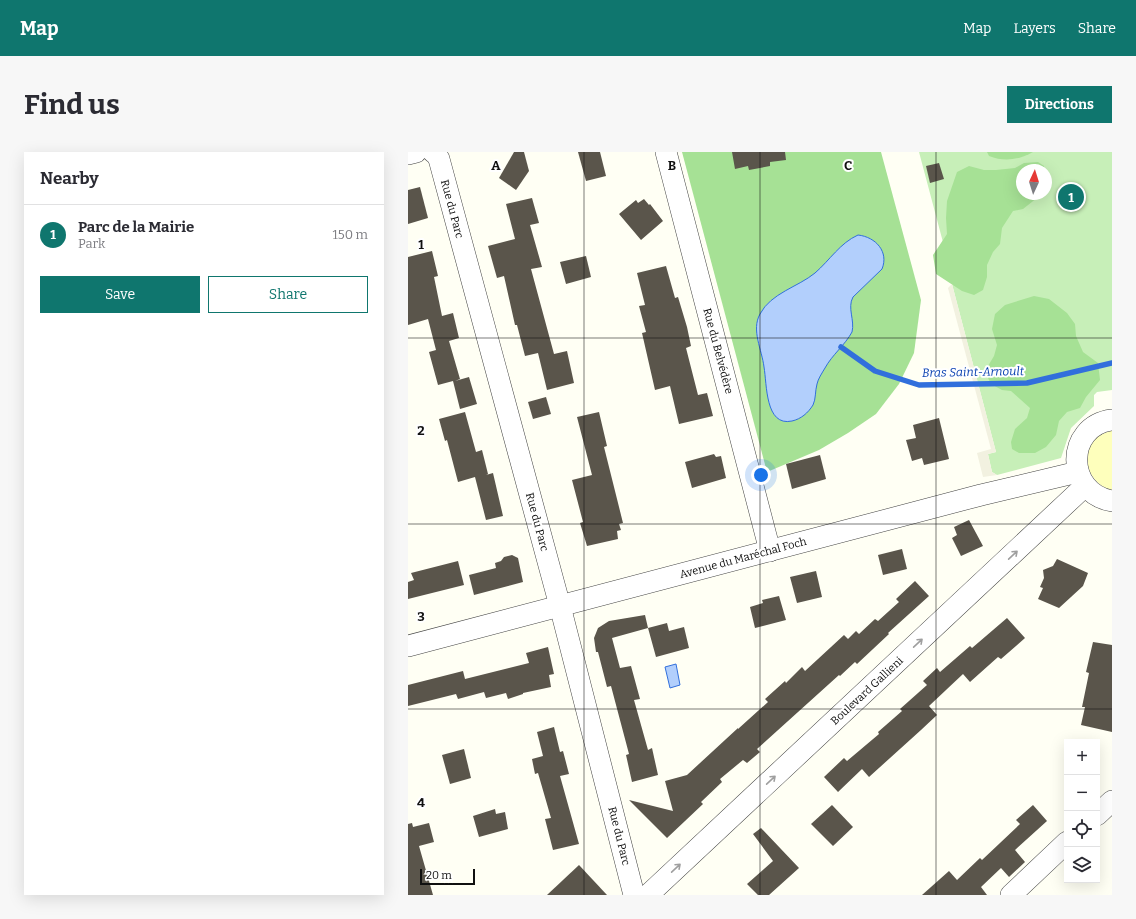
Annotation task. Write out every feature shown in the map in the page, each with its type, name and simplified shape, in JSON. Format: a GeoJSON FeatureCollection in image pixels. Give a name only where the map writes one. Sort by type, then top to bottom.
{"type":"FeatureCollection","features":[{"type":"Feature","properties":{"kind":"street"},"geometry":{"type":"LineString","coordinates":[[408,154],[416,152]]}},
{"type":"Feature","properties":{"kind":"street","name":"Rue du Parc"},"geometry":{"type":"LineString","coordinates":[[434,152],[439,159],[560,606],[634,895]]}},
{"type":"Feature","properties":{"kind":"street","name":"Rue du Belvédère"},"geometry":{"type":"LineString","coordinates":[[666,152],[770,551]]}},
{"type":"Feature","properties":{"kind":"street"},"geometry":{"type":"LineString","coordinates":[[1112,420],[1097,425],[1082,438],[1076,457],[1081,479],[1094,494],[1112,501]]}},
{"type":"Feature","properties":{"kind":"street","name":"Avenue du Maréchal Foch"},"geometry":{"type":"LineString","coordinates":[[408,646],[1007,488],[1081,479]]}},
{"type":"Feature","properties":{"kind":"street","name":"Boulevard Gallieni"},"geometry":{"type":"LineString","coordinates":[[648,895],[1081,479]]}},
{"type":"Feature","properties":{"kind":"street"},"geometry":{"type":"LineString","coordinates":[[1100,812],[1112,801]]}},
{"type":"Feature","properties":{"kind":"street"},"geometry":{"type":"LineString","coordinates":[[1011,895],[1064,845]]}},
{"type":"Feature","properties":{"kind":"shaded area"},"geometry":{"type":"Polygon","coordinates":[[[682,152],[881,152],[921,300],[914,353],[899,384],[876,414],[819,450],[767,472],[682,152]]]}},
{"type":"Feature","properties":{"kind":"shaded area"},"geometry":{"type":"Polygon","coordinates":[[[919,152],[1112,152],[1112,390],[1097,392],[1094,395],[1094,406],[1071,428],[1061,458],[997,475],[992,472],[988,454],[996,452],[947,265],[944,246],[919,152]]]}},
{"type":"Feature","properties":{"kind":"shaded area"},"geometry":{"type":"Polygon","coordinates":[[[987,152],[1033,152],[1022,157],[1000,159],[989,156],[987,152]]]}},
{"type":"Feature","properties":{"kind":"shaded area"},"geometry":{"type":"Polygon","coordinates":[[[1038,162],[1041,164],[1022,164],[1038,162]]]}},
{"type":"Feature","properties":{"kind":"shaded area"},"geometry":{"type":"Polygon","coordinates":[[[969,166],[984,170],[1015,168],[1016,200],[1034,200],[1023,209],[1013,211],[1002,228],[1000,244],[993,252],[987,265],[987,277],[983,290],[974,295],[962,291],[936,274],[933,255],[947,234],[947,201],[957,172],[969,166]]]}},
{"type":"Feature","properties":{"kind":"shaded area"},"geometry":{"type":"Polygon","coordinates":[[[952,284],[996,452],[988,454],[992,472],[997,475],[983,477],[977,453],[991,449],[948,288],[952,284]]]}},
{"type":"Feature","properties":{"kind":"shaded area"},"geometry":{"type":"Polygon","coordinates":[[[1034,296],[1049,299],[1067,313],[1075,324],[1076,336],[1083,352],[1098,363],[1100,380],[1086,397],[1080,408],[1067,412],[1059,421],[1056,435],[1046,447],[1035,453],[1019,453],[1012,449],[1011,442],[1015,429],[1027,418],[1030,408],[1011,391],[1002,390],[991,384],[987,376],[988,366],[994,356],[997,345],[992,329],[995,314],[1005,305],[1034,296]]]}},
{"type":"Feature","properties":{"kind":"sand"},"geometry":{"type":"Polygon","coordinates":[[[1112,430],[1112,490],[1098,483],[1093,477],[1087,463],[1087,456],[1093,441],[1102,434],[1112,430]]]}},
{"type":"Feature","properties":{"kind":"water"},"geometry":{"type":"Polygon","coordinates":[[[858,235],[870,239],[879,246],[884,257],[882,269],[853,297],[851,301],[853,323],[852,332],[820,376],[813,405],[807,413],[798,419],[783,421],[772,411],[769,403],[763,360],[757,333],[760,314],[778,295],[815,273],[840,247],[858,235]]]}},
{"type":"Feature","properties":{"kind":"water"},"geometry":{"type":"Polygon","coordinates":[[[676,664],[680,685],[670,688],[665,667],[676,664]]]}},
{"type":"Feature","properties":{"kind":"building"},"geometry":{"type":"Polygon","coordinates":[[[514,152],[524,152],[529,171],[516,190],[499,178],[514,152]]]}},
{"type":"Feature","properties":{"kind":"building"},"geometry":{"type":"Polygon","coordinates":[[[578,152],[600,152],[606,176],[586,181],[578,152]]]}},
{"type":"Feature","properties":{"kind":"building"},"geometry":{"type":"Polygon","coordinates":[[[732,152],[785,152],[786,160],[770,162],[770,166],[749,170],[748,166],[735,169],[732,152]]]}},
{"type":"Feature","properties":{"kind":"building"},"geometry":{"type":"Polygon","coordinates":[[[939,163],[944,179],[930,183],[926,166],[939,163]]]}},
{"type":"Feature","properties":{"kind":"building"},"geometry":{"type":"Polygon","coordinates":[[[420,187],[428,218],[408,224],[408,190],[420,187]]]}},
{"type":"Feature","properties":{"kind":"building"},"geometry":{"type":"Polygon","coordinates":[[[532,198],[539,223],[530,225],[542,267],[531,269],[554,354],[567,351],[574,383],[547,390],[538,353],[525,356],[517,325],[515,325],[504,276],[497,278],[488,246],[515,239],[506,204],[532,198]]]}},
{"type":"Feature","properties":{"kind":"building"},"geometry":{"type":"Polygon","coordinates":[[[644,199],[649,205],[650,204],[663,221],[641,240],[619,214],[636,200],[638,203],[644,199]]]}},
{"type":"Feature","properties":{"kind":"building"},"geometry":{"type":"Polygon","coordinates":[[[432,251],[438,276],[434,277],[442,316],[453,313],[459,338],[449,341],[460,379],[455,381],[469,377],[477,404],[460,409],[453,381],[438,385],[429,352],[436,350],[428,319],[408,325],[408,257],[432,251]]]}},
{"type":"Feature","properties":{"kind":"building"},"geometry":{"type":"Polygon","coordinates":[[[586,256],[591,277],[566,284],[560,262],[586,256]]]}},
{"type":"Feature","properties":{"kind":"building"},"geometry":{"type":"Polygon","coordinates":[[[666,266],[675,298],[678,297],[687,327],[691,346],[686,348],[698,395],[707,393],[713,416],[679,424],[670,386],[655,390],[642,333],[646,332],[639,306],[645,305],[637,273],[666,266]]]}},
{"type":"Feature","properties":{"kind":"building"},"geometry":{"type":"Polygon","coordinates":[[[546,397],[551,414],[533,419],[528,402],[546,397]]]}},
{"type":"Feature","properties":{"kind":"building"},"geometry":{"type":"Polygon","coordinates":[[[465,412],[476,452],[482,450],[488,474],[486,475],[493,473],[503,516],[486,520],[475,477],[458,482],[447,440],[445,441],[439,419],[465,412]]]}},
{"type":"Feature","properties":{"kind":"building"},"geometry":{"type":"Polygon","coordinates":[[[599,412],[607,446],[604,447],[623,523],[619,524],[621,530],[617,531],[618,539],[587,546],[580,523],[583,522],[572,480],[592,475],[577,417],[599,412]]]}},
{"type":"Feature","properties":{"kind":"building"},"geometry":{"type":"Polygon","coordinates":[[[939,418],[949,459],[924,465],[922,458],[912,461],[906,440],[916,438],[913,425],[939,418]]]}},
{"type":"Feature","properties":{"kind":"building"},"geometry":{"type":"Polygon","coordinates":[[[714,454],[716,457],[721,456],[726,478],[692,488],[685,462],[714,454]]]}},
{"type":"Feature","properties":{"kind":"building"},"geometry":{"type":"Polygon","coordinates":[[[820,455],[826,479],[792,489],[786,464],[820,455]]]}},
{"type":"Feature","properties":{"kind":"building"},"geometry":{"type":"Polygon","coordinates":[[[969,520],[983,546],[961,556],[952,538],[957,535],[954,527],[969,520]]]}},
{"type":"Feature","properties":{"kind":"building"},"geometry":{"type":"Polygon","coordinates":[[[902,549],[907,569],[883,575],[878,555],[902,549]]]}},
{"type":"Feature","properties":{"kind":"building"},"geometry":{"type":"Polygon","coordinates":[[[512,555],[518,558],[523,582],[474,595],[469,575],[496,568],[495,563],[501,561],[504,557],[512,555]]]}},
{"type":"Feature","properties":{"kind":"building"},"geometry":{"type":"Polygon","coordinates":[[[1057,559],[1088,573],[1083,586],[1059,608],[1038,599],[1043,588],[1040,587],[1044,578],[1043,570],[1053,566],[1057,559]]]}},
{"type":"Feature","properties":{"kind":"building"},"geometry":{"type":"Polygon","coordinates":[[[458,561],[464,585],[408,599],[408,582],[414,580],[411,573],[458,561]]]}},
{"type":"Feature","properties":{"kind":"building"},"geometry":{"type":"Polygon","coordinates":[[[816,571],[822,597],[797,603],[790,577],[816,571]]]}},
{"type":"Feature","properties":{"kind":"building"},"geometry":{"type":"Polygon","coordinates":[[[915,581],[929,596],[888,633],[889,634],[857,664],[855,662],[840,676],[839,675],[757,749],[760,752],[747,763],[743,760],[720,779],[722,782],[701,802],[703,804],[667,838],[629,800],[673,811],[665,781],[687,775],[768,702],[765,699],[785,681],[786,683],[802,667],[805,671],[844,635],[848,639],[856,631],[859,634],[875,619],[878,621],[899,602],[896,599],[915,581]]]}},
{"type":"Feature","properties":{"kind":"building"},"geometry":{"type":"Polygon","coordinates":[[[779,596],[786,620],[755,628],[750,607],[763,603],[762,600],[779,596]]]}},
{"type":"Feature","properties":{"kind":"building"},"geometry":{"type":"Polygon","coordinates":[[[645,615],[648,628],[612,638],[620,668],[631,666],[640,699],[634,700],[648,750],[652,748],[658,775],[632,782],[626,755],[629,754],[611,686],[607,687],[598,652],[596,652],[594,638],[598,628],[609,621],[645,615]]]}},
{"type":"Feature","properties":{"kind":"building"},"geometry":{"type":"Polygon","coordinates":[[[1007,618],[1025,638],[1001,659],[998,657],[970,682],[963,674],[929,706],[937,715],[869,777],[862,769],[838,792],[824,777],[844,758],[847,761],[879,734],[878,732],[902,711],[900,709],[927,685],[923,681],[937,668],[940,672],[970,646],[972,648],[1007,618]]]}},
{"type":"Feature","properties":{"kind":"building"},"geometry":{"type":"Polygon","coordinates":[[[667,623],[669,631],[684,627],[689,648],[656,657],[648,628],[667,623]]]}},
{"type":"Feature","properties":{"kind":"building"},"geometry":{"type":"Polygon","coordinates":[[[1093,642],[1112,645],[1112,732],[1081,725],[1085,707],[1082,707],[1089,673],[1086,672],[1093,642]]]}},
{"type":"Feature","properties":{"kind":"building"},"geometry":{"type":"Polygon","coordinates":[[[548,647],[554,674],[549,675],[551,687],[523,693],[508,699],[506,693],[486,698],[484,692],[458,699],[456,694],[408,706],[408,685],[463,671],[465,679],[529,663],[526,653],[548,647]]]}},
{"type":"Feature","properties":{"kind":"building"},"geometry":{"type":"Polygon","coordinates":[[[554,727],[560,752],[563,751],[569,774],[560,776],[579,844],[553,850],[545,819],[551,818],[538,773],[535,774],[532,759],[543,756],[537,732],[554,727]]]}},
{"type":"Feature","properties":{"kind":"building"},"geometry":{"type":"Polygon","coordinates":[[[464,749],[471,778],[450,784],[442,755],[464,749]]]}},
{"type":"Feature","properties":{"kind":"building"},"geometry":{"type":"Polygon","coordinates":[[[832,805],[853,827],[833,846],[811,824],[832,805]]]}},
{"type":"Feature","properties":{"kind":"building"},"geometry":{"type":"Polygon","coordinates":[[[1033,805],[1047,821],[1015,850],[1025,862],[1009,877],[1001,868],[981,887],[987,895],[922,895],[949,871],[957,880],[980,858],[982,860],[1020,824],[1016,820],[1033,805]]]}},
{"type":"Feature","properties":{"kind":"building"},"geometry":{"type":"Polygon","coordinates":[[[495,809],[496,814],[505,812],[508,829],[479,837],[473,816],[495,809]]]}},
{"type":"Feature","properties":{"kind":"building"},"geometry":{"type":"Polygon","coordinates":[[[412,823],[413,827],[429,823],[434,842],[419,846],[433,895],[408,895],[408,824],[412,823]]]}},
{"type":"Feature","properties":{"kind":"building"},"geometry":{"type":"Polygon","coordinates":[[[761,828],[799,868],[769,895],[758,895],[747,884],[773,861],[753,834],[761,828]]]}},
{"type":"Feature","properties":{"kind":"building"},"geometry":{"type":"Polygon","coordinates":[[[579,865],[607,895],[547,895],[579,865]]]}},
{"type":"Feature","properties":{"kind":"waterway","name":"Bras Saint-Arnoult"},"geometry":{"type":"LineString","coordinates":[[841,347],[875,371],[919,385],[1027,383],[1112,363]]}},
{"type":"Feature","properties":{"kind":"place","name":"Parc de la Mairie"},"geometry":{"type":"Point","coordinates":[1071,197]}}]}
